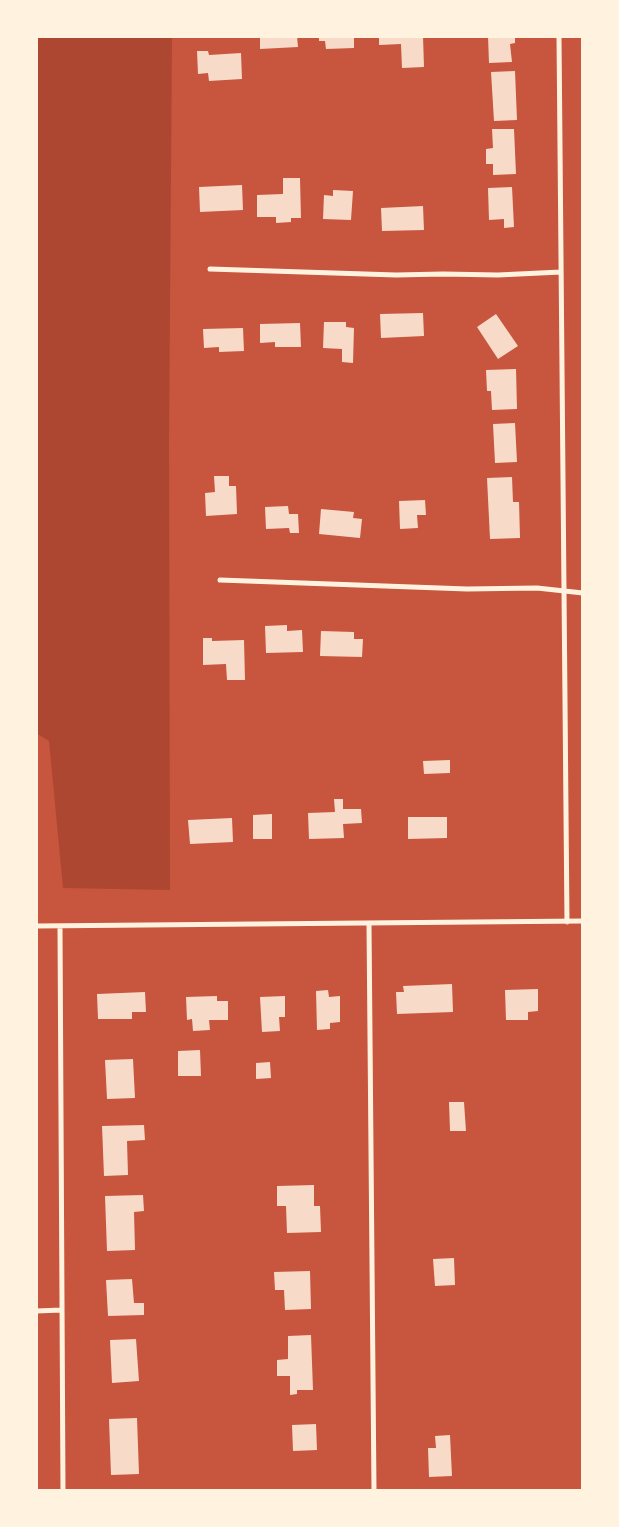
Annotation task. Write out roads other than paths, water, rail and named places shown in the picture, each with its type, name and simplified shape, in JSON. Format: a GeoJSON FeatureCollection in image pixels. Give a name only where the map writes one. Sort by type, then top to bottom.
{"type":"FeatureCollection","features":[{"type":"Feature","properties":{"kind":"street"},"geometry":{"type":"LineString","coordinates":[[560,36],[566,922]]}},
{"type":"Feature","properties":{"kind":"street"},"geometry":{"type":"LineString","coordinates":[[210,269],[396,275],[561,272]]}},
{"type":"Feature","properties":{"kind":"street"},"geometry":{"type":"LineString","coordinates":[[220,580],[467,589],[537,588],[583,593]]}},
{"type":"Feature","properties":{"kind":"street"},"geometry":{"type":"LineString","coordinates":[[36,926],[583,921]]}},
{"type":"Feature","properties":{"kind":"street"},"geometry":{"type":"LineString","coordinates":[[369,923],[374,1491]]}},
{"type":"Feature","properties":{"kind":"street"},"geometry":{"type":"LineString","coordinates":[[60,926],[63,1491]]}},
{"type":"Feature","properties":{"kind":"street"},"geometry":{"type":"LineString","coordinates":[[36,1311],[62,1310]]}}]}
